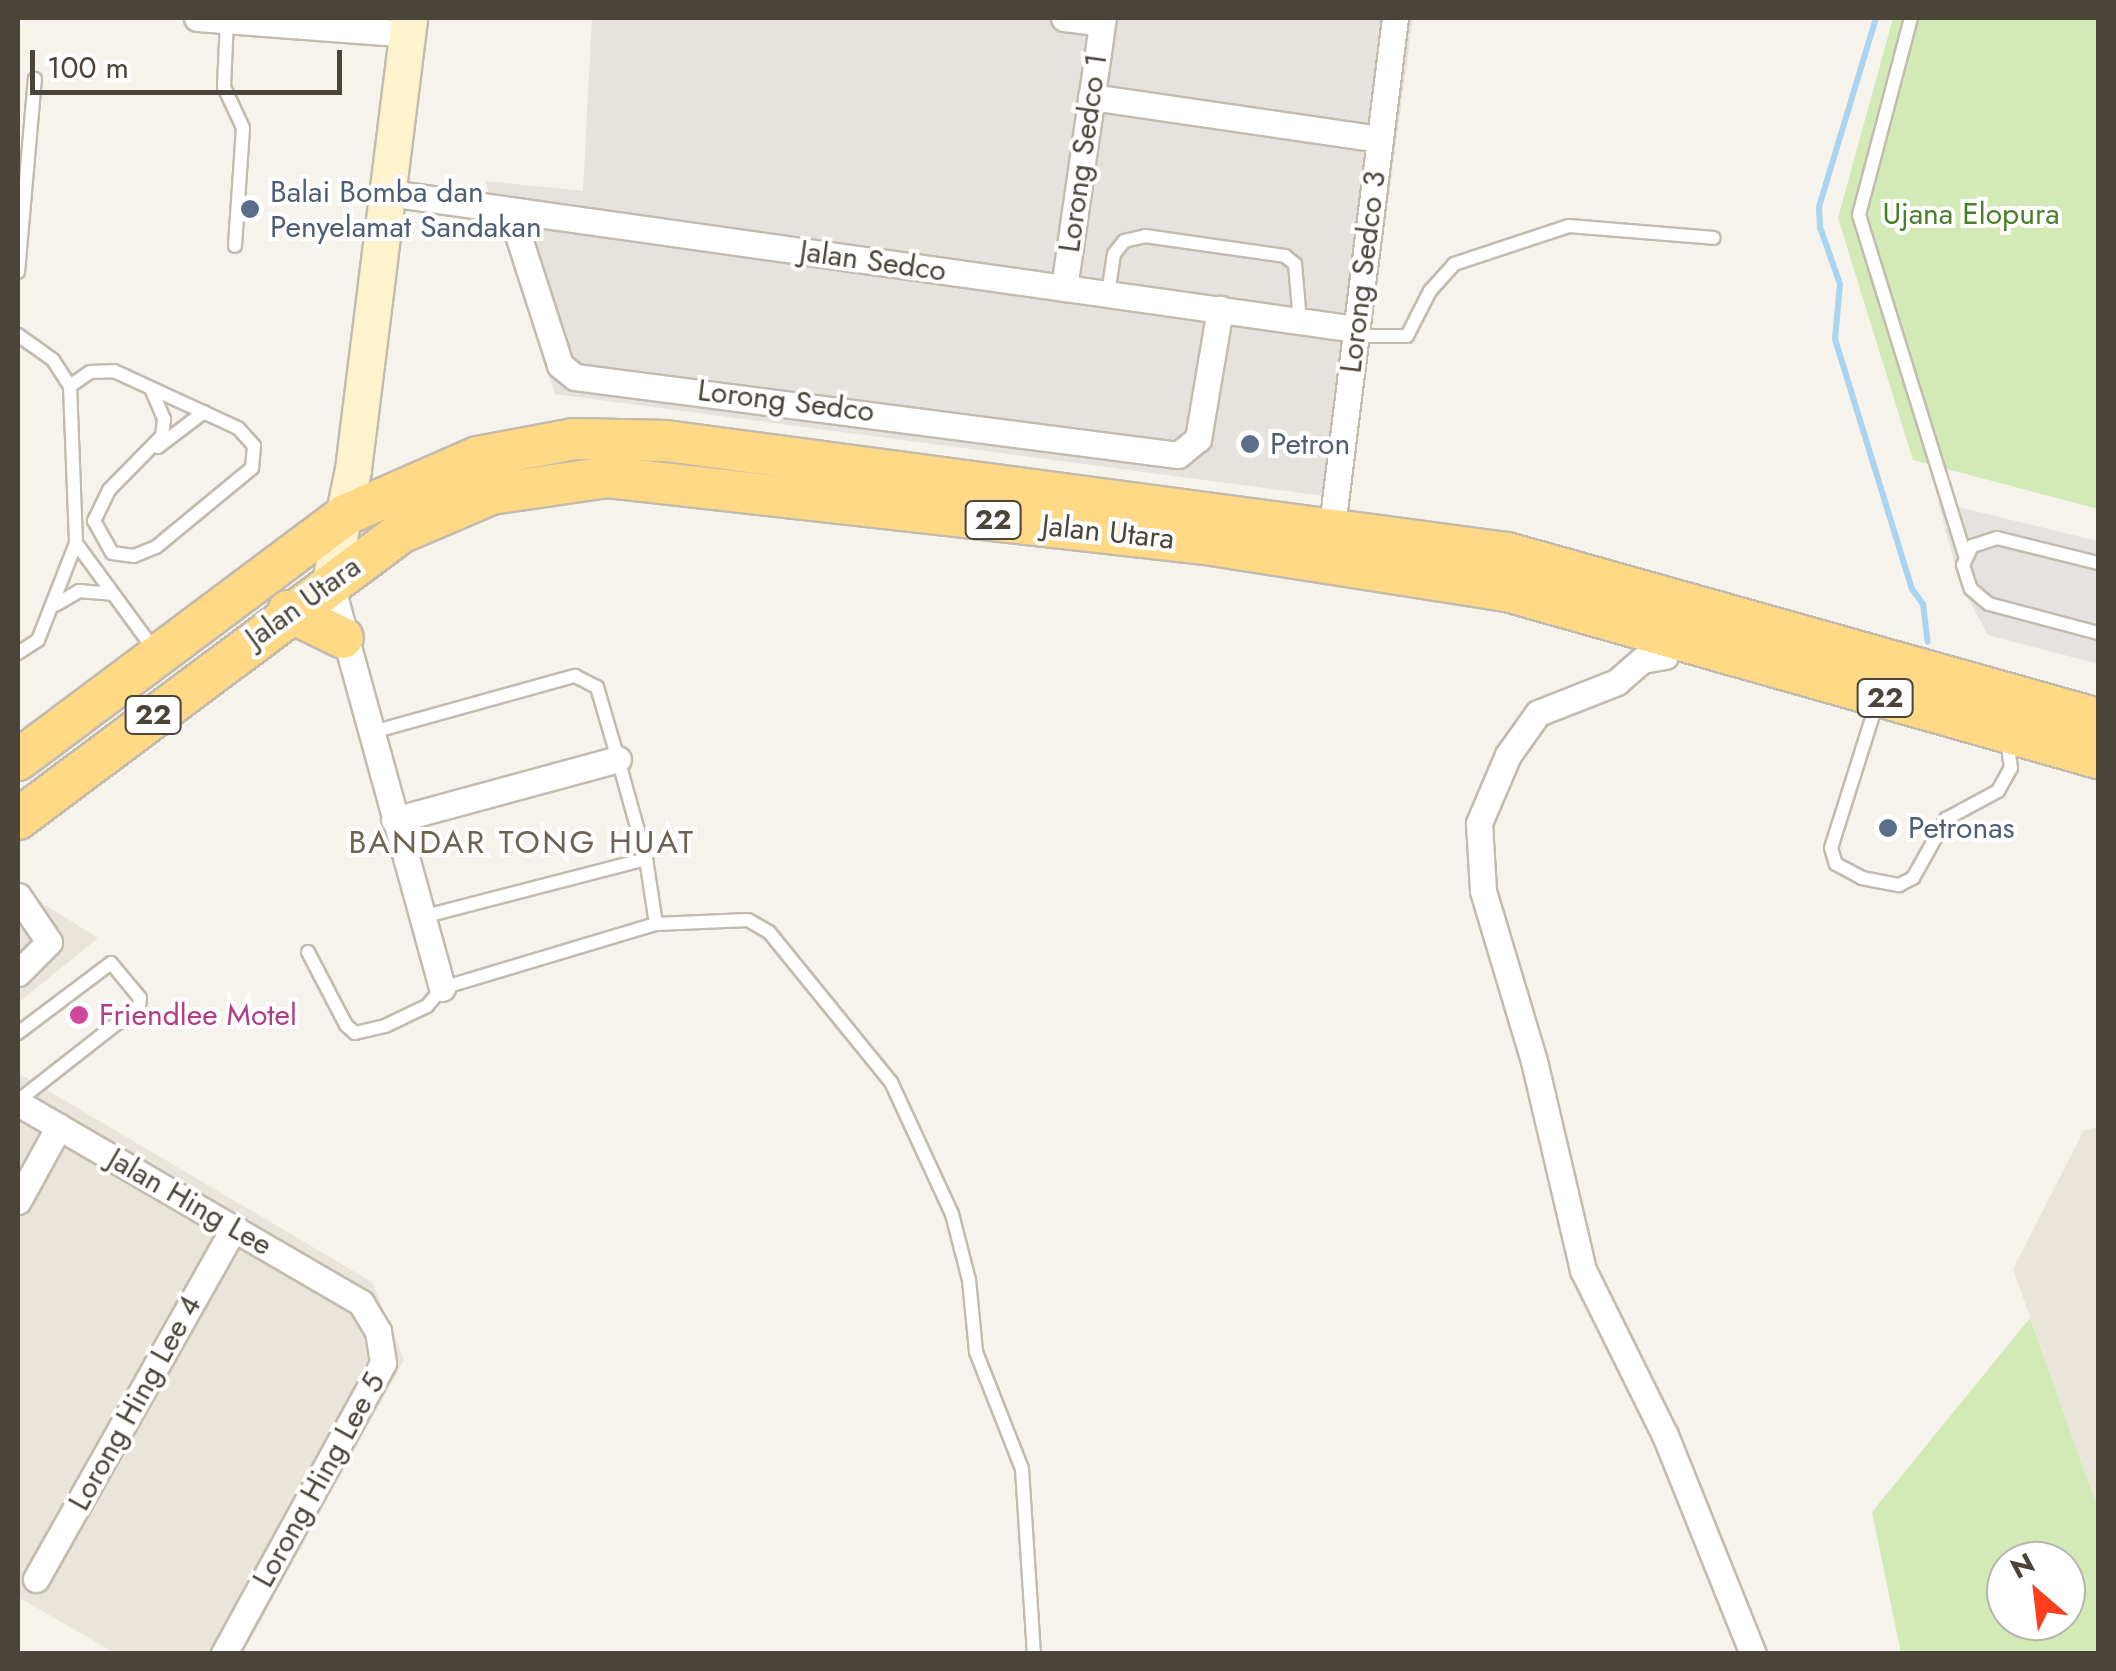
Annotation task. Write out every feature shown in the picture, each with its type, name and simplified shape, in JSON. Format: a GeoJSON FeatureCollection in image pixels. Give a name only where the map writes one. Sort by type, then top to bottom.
{"type":"FeatureCollection","features":[{"type":"Feature","properties":{"kind":"highway","name":"Jalan Utara"},"geometry":{"type":"LineString","coordinates":[[157,652],[194,598],[294,518],[335,512],[478,456],[574,439],[666,440],[1418,538],[1610,578],[1963,683],[2098,718]]}},
{"type":"Feature","properties":{"kind":"highway","name":"Jalan Utara"},"geometry":{"type":"LineString","coordinates":[[18,819],[330,581],[453,505],[527,485],[608,477],[701,483],[1507,591],[1668,645],[2098,758]]}},
{"type":"Feature","properties":{"kind":"highway"},"geometry":{"type":"LineString","coordinates":[[1418,538],[1496,566],[1663,608],[1674,616],[1668,645],[1873,715],[2009,754],[2098,773]]}},
{"type":"Feature","properties":{"kind":"highway"},"geometry":{"type":"LineString","coordinates":[[288,612],[343,638]]}},
{"type":"Feature","properties":{"kind":"highway","name":"22"},"geometry":{"type":"LineString","coordinates":[[18,760],[157,652]]}},
{"type":"Feature","properties":{"kind":"highway"},"geometry":{"type":"LineString","coordinates":[[2098,694],[1992,664],[1970,670],[1963,683],[1974,708],[2098,741]]}},
{"type":"Feature","properties":{"kind":"main road"},"geometry":{"type":"LineString","coordinates":[[330,581],[362,303],[387,208],[408,26]]}},
{"type":"Feature","properties":{"kind":"street"},"geometry":{"type":"LineString","coordinates":[[196,18],[408,26]]}},
{"type":"Feature","properties":{"kind":"street"},"geometry":{"type":"LineString","coordinates":[[1064,18],[1102,20]]}},
{"type":"Feature","properties":{"kind":"street","name":"Lorong Sedco 3"},"geometry":{"type":"LineString","coordinates":[[1332,526],[1395,18]]}},
{"type":"Feature","properties":{"kind":"street","name":"Lorong Sedco 1"},"geometry":{"type":"LineString","coordinates":[[1064,288],[1102,20]]}},
{"type":"Feature","properties":{"kind":"street"},"geometry":{"type":"LineString","coordinates":[[1091,97],[1380,139]]}},
{"type":"Feature","properties":{"kind":"street","name":"Jalan Sedco"},"geometry":{"type":"LineString","coordinates":[[387,208],[510,210],[1300,320],[1356,332]]}},
{"type":"Feature","properties":{"kind":"street","name":"Lorong Sedco"},"geometry":{"type":"LineString","coordinates":[[510,210],[560,365],[574,376],[1178,455],[1198,440],[1220,309]]}},
{"type":"Feature","properties":{"kind":"street"},"geometry":{"type":"LineString","coordinates":[[330,581],[442,988]]}},
{"type":"Feature","properties":{"kind":"street"},"geometry":{"type":"LineString","coordinates":[[1668,645],[1642,660],[1617,682],[1538,713],[1508,755],[1479,823],[1483,891],[1534,1060],[1583,1270],[1666,1435],[1753,1654]]}},
{"type":"Feature","properties":{"kind":"street"},"geometry":{"type":"LineString","coordinates":[[394,820],[618,759]]}},
{"type":"Feature","properties":{"kind":"street"},"geometry":{"type":"LineString","coordinates":[[18,896],[49,942],[18,973]]}},
{"type":"Feature","properties":{"kind":"street","name":"Jalan Hing Lee"},"geometry":{"type":"LineString","coordinates":[[18,1102],[361,1303]]}},
{"type":"Feature","properties":{"kind":"street"},"geometry":{"type":"LineString","coordinates":[[18,1201],[59,1126]]}},
{"type":"Feature","properties":{"kind":"street","name":"Lorong Hing Lee 4"},"geometry":{"type":"LineString","coordinates":[[36,1579],[234,1227]]}},
{"type":"Feature","properties":{"kind":"street","name":"Lorong Hing Lee 5"},"geometry":{"type":"LineString","coordinates":[[224,1654],[383,1363],[378,1331],[361,1303]]}},
{"type":"Feature","properties":{"kind":"lane"},"geometry":{"type":"LineString","coordinates":[[212,18],[224,87],[243,128],[235,246]]}},
{"type":"Feature","properties":{"kind":"lane"},"geometry":{"type":"LineString","coordinates":[[1910,18],[1859,215],[1966,556],[1966,578],[1989,604],[2098,633]]}},
{"type":"Feature","properties":{"kind":"lane"},"geometry":{"type":"LineString","coordinates":[[18,272],[21,191],[35,79]]}},
{"type":"Feature","properties":{"kind":"lane"},"geometry":{"type":"LineString","coordinates":[[1356,332],[1406,336],[1430,292],[1454,264],[1501,245],[1569,226],[1714,238]]}},
{"type":"Feature","properties":{"kind":"lane"},"geometry":{"type":"LineString","coordinates":[[1108,294],[1114,254],[1124,240],[1145,236],[1285,256],[1295,264],[1300,320]]}},
{"type":"Feature","properties":{"kind":"lane"},"geometry":{"type":"LineString","coordinates":[[18,334],[53,360],[70,386],[76,543],[157,652]]}},
{"type":"Feature","properties":{"kind":"lane"},"geometry":{"type":"LineString","coordinates":[[70,386],[100,370],[204,412],[246,436],[254,446],[252,468],[156,547],[134,556],[112,553],[94,521],[100,502],[152,451],[204,412]]}},
{"type":"Feature","properties":{"kind":"lane"},"geometry":{"type":"LineString","coordinates":[[151,389],[164,419],[152,451]]}},
{"type":"Feature","properties":{"kind":"lane"},"geometry":{"type":"LineString","coordinates":[[1966,556],[1972,546],[1997,538],[2098,563]]}},
{"type":"Feature","properties":{"kind":"lane"},"geometry":{"type":"LineString","coordinates":[[18,653],[38,640],[55,605],[66,556],[76,543]]}},
{"type":"Feature","properties":{"kind":"lane"},"geometry":{"type":"LineString","coordinates":[[55,605],[79,591],[112,594]]}},
{"type":"Feature","properties":{"kind":"lane"},"geometry":{"type":"LineString","coordinates":[[370,733],[575,676],[596,687],[646,858],[656,924]]}},
{"type":"Feature","properties":{"kind":"lane"},"geometry":{"type":"LineString","coordinates":[[1873,715],[1830,848],[1836,864],[1862,878],[1899,884],[1913,878],[1946,819],[1998,791],[2010,768],[2009,754]]}},
{"type":"Feature","properties":{"kind":"lane"},"geometry":{"type":"LineString","coordinates":[[422,917],[646,858]]}},
{"type":"Feature","properties":{"kind":"lane"},"geometry":{"type":"LineString","coordinates":[[308,952],[356,1034],[427,1006],[442,988],[656,924],[748,920],[768,932],[891,1082],[952,1214],[970,1280],[976,1352],[1022,1469],[1034,1654]]}},
{"type":"Feature","properties":{"kind":"lane"},"geometry":{"type":"LineString","coordinates":[[18,1032],[111,963],[140,998],[139,1006],[18,1102]]}},
{"type":"Feature","properties":{"kind":"shaded area"},"geometry":{"type":"Polygon","coordinates":[[[592,18],[1413,18],[1348,499],[555,394],[485,181],[583,191],[592,18]]]}},
{"type":"Feature","properties":{"kind":"shaded area"},"geometry":{"type":"Polygon","coordinates":[[[1938,502],[2098,541],[2098,664],[1988,635],[1960,583],[1938,502]]]}},
{"type":"Feature","properties":{"kind":"shaded area"},"geometry":{"type":"Polygon","coordinates":[[[18,888],[98,938],[18,1003],[18,888]]]}},
{"type":"Feature","properties":{"kind":"shaded area"},"geometry":{"type":"Polygon","coordinates":[[[18,1073],[372,1282],[404,1360],[243,1653],[115,1653],[18,1597],[18,1073]]]}},
{"type":"Feature","properties":{"kind":"shaded area"},"geometry":{"type":"Polygon","coordinates":[[[2098,1127],[2098,1509],[2013,1269],[2084,1130],[2098,1127]]]}},
{"type":"Feature","properties":{"kind":"green space","name":"Ujana Elopura"},"geometry":{"type":"Polygon","coordinates":[[[1893,18],[2098,18],[2098,509],[1913,460],[1838,218],[1893,18]]]}},
{"type":"Feature","properties":{"kind":"green space"},"geometry":{"type":"Polygon","coordinates":[[[2030,1318],[2098,1509],[2098,1653],[1901,1653],[1872,1512],[2030,1318]]]}},
{"type":"Feature","properties":{"kind":"waterway"},"geometry":{"type":"LineString","coordinates":[[1876,18],[1819,207],[1820,227],[1840,284],[1835,339],[1912,589],[1923,604],[1928,642]]}},
{"type":"Feature","properties":{"kind":"place","name":"Balai Bomba dan Penyelamat Sandakan"},"geometry":{"type":"Point","coordinates":[250,209]}},
{"type":"Feature","properties":{"kind":"place","name":"Petron"},"geometry":{"type":"Point","coordinates":[1250,444]}},
{"type":"Feature","properties":{"kind":"place","name":"Petronas"},"geometry":{"type":"Point","coordinates":[1888,828]}},
{"type":"Feature","properties":{"kind":"place","name":"Friendlee Motel"},"geometry":{"type":"Point","coordinates":[79,1015]}},
{"type":"Feature","properties":{"kind":"district","name":"BANDAR TONG HUAT"},"geometry":{"type":"Point","coordinates":[522,842]}}]}
